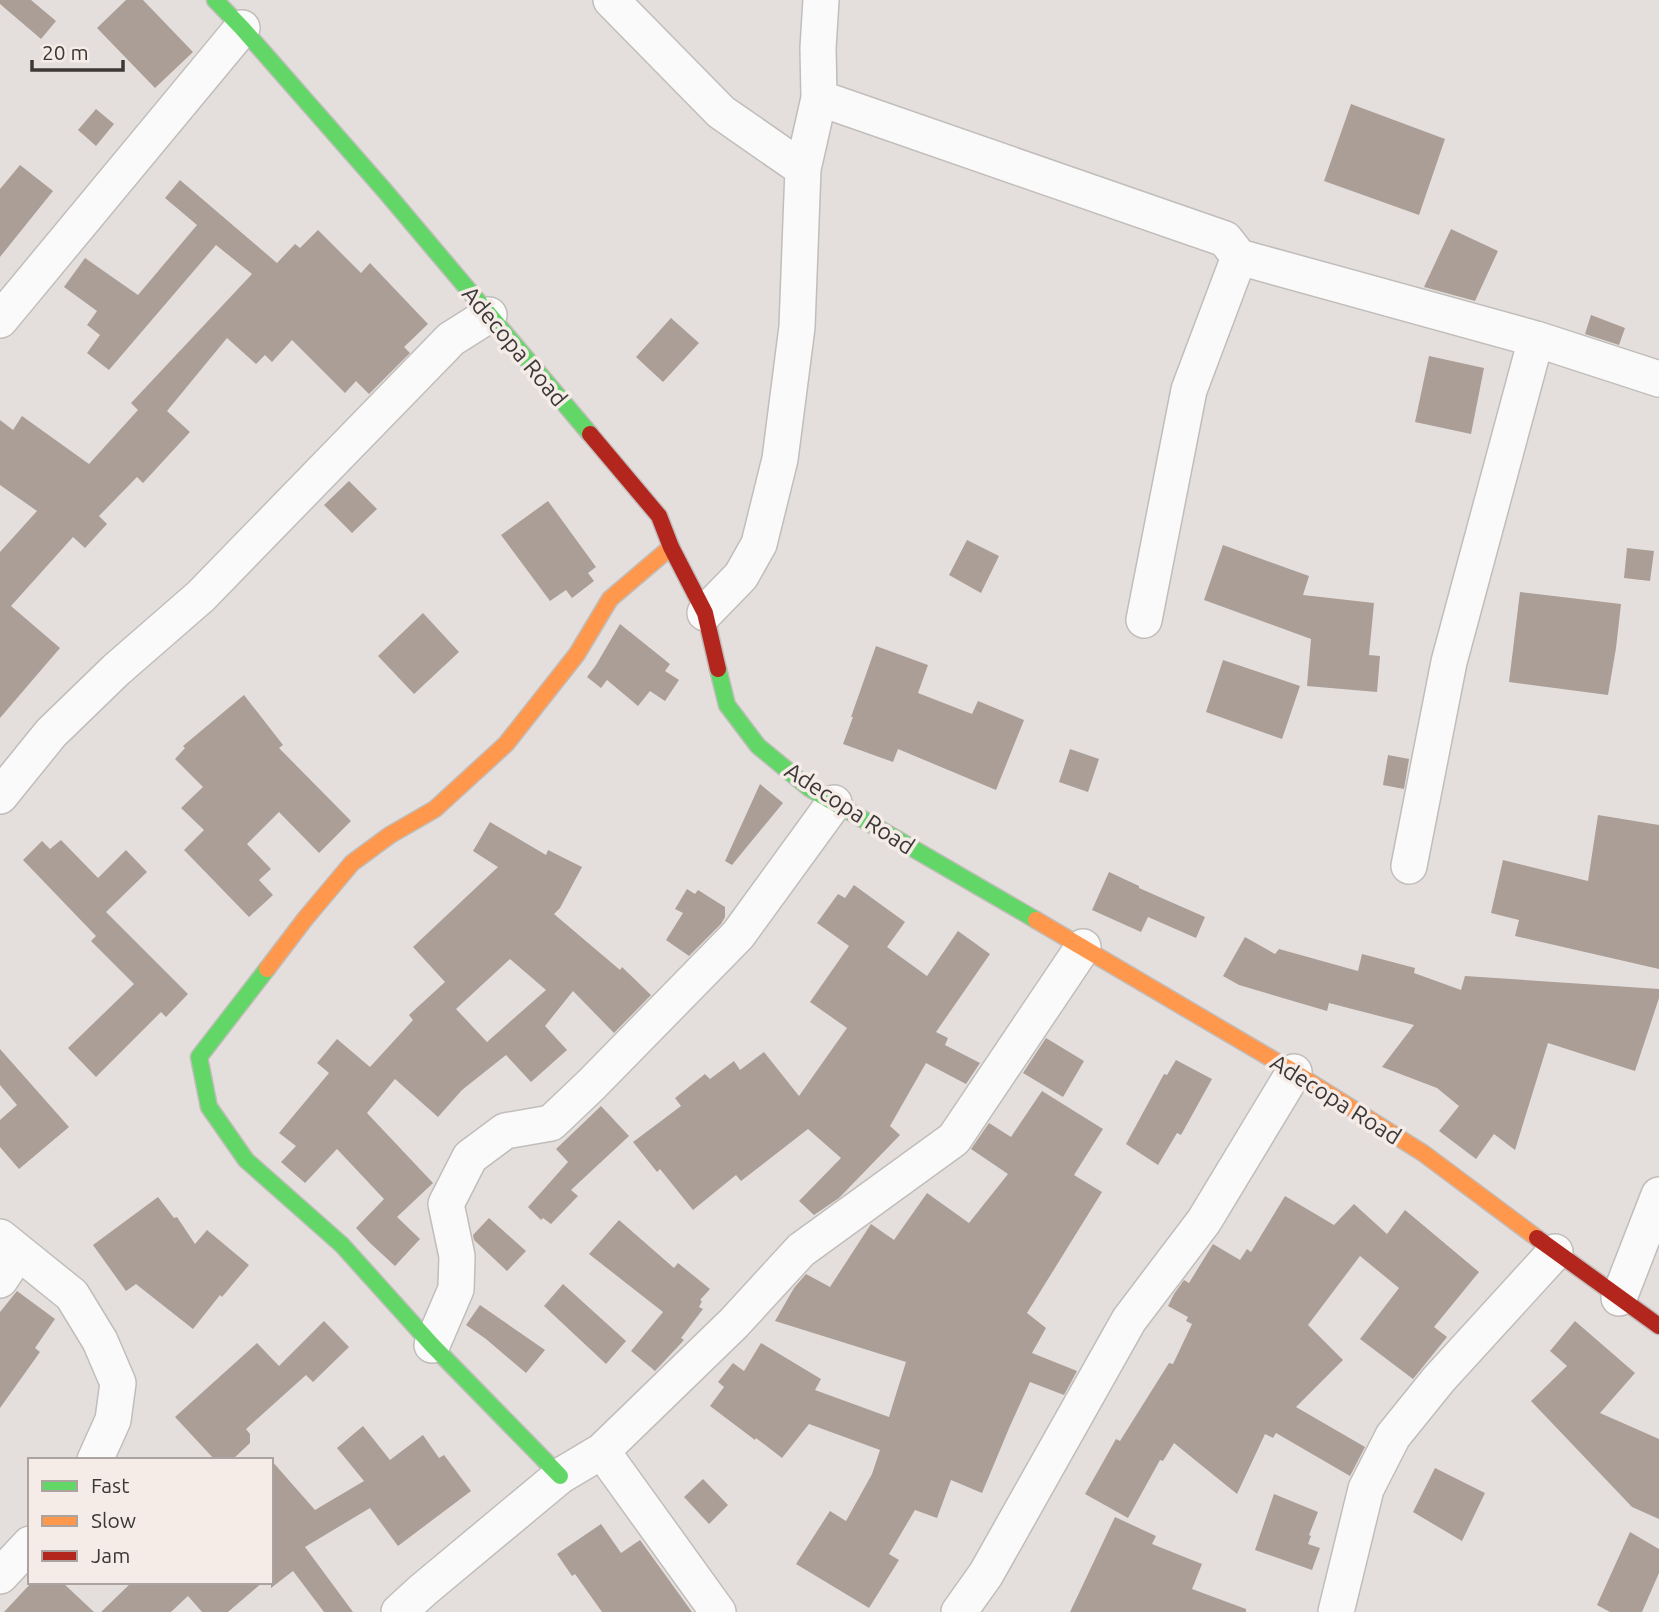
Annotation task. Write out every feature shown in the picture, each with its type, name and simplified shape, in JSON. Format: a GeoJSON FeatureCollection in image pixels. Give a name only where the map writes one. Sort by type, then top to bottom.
{"type":"FeatureCollection","features":[{"type":"Feature","properties":{"kind":"street","name":"Adecopa Road"},"geometry":{"type":"LineString","coordinates":[[215,0],[385,191],[659,516],[671,547],[705,613],[727,705],[758,746],[809,788],[1294,1072],[1423,1153],[1659,1326]]}},
{"type":"Feature","properties":{"kind":"street"},"geometry":{"type":"LineString","coordinates":[[611,0],[721,112],[803,169]]}},
{"type":"Feature","properties":{"kind":"street"},"geometry":{"type":"LineString","coordinates":[[705,613],[741,576],[759,544],[780,459],[797,327],[803,169],[819,98],[821,0]]}},
{"type":"Feature","properties":{"kind":"street"},"geometry":{"type":"LineString","coordinates":[[0,320],[242,28]]}},
{"type":"Feature","properties":{"kind":"street"},"geometry":{"type":"LineString","coordinates":[[819,98],[1225,239],[1238,257],[1536,339],[1659,379]]}},
{"type":"Feature","properties":{"kind":"street"},"geometry":{"type":"LineString","coordinates":[[1144,620],[1189,390],[1238,257]]}},
{"type":"Feature","properties":{"kind":"street"},"geometry":{"type":"LineString","coordinates":[[0,796],[51,733],[116,670],[201,596],[451,339],[489,315]]}},
{"type":"Feature","properties":{"kind":"street"},"geometry":{"type":"LineString","coordinates":[[1409,866],[1449,662],[1536,339]]}},
{"type":"Feature","properties":{"kind":"street"},"geometry":{"type":"LineString","coordinates":[[560,1476],[432,1345],[342,1245],[246,1160],[209,1107],[199,1057],[305,919],[352,863],[390,835],[435,808],[506,744],[577,654],[610,599],[671,547]]}},
{"type":"Feature","properties":{"kind":"street"},"geometry":{"type":"LineString","coordinates":[[432,1345],[456,1289],[457,1256],[446,1203],[470,1157],[505,1130],[551,1123],[591,1085],[738,935],[834,803]]}},
{"type":"Feature","properties":{"kind":"street"},"geometry":{"type":"LineString","coordinates":[[399,1612],[560,1476],[602,1451],[734,1323],[801,1250],[954,1139],[1083,947]]}},
{"type":"Feature","properties":{"kind":"street"},"geometry":{"type":"LineString","coordinates":[[958,1612],[986,1574],[1129,1320],[1204,1222],[1294,1072]]}},
{"type":"Feature","properties":{"kind":"street"},"geometry":{"type":"LineString","coordinates":[[1619,1298],[1659,1195]]}},
{"type":"Feature","properties":{"kind":"street"},"geometry":{"type":"LineString","coordinates":[[1336,1612],[1366,1489],[1393,1436],[1439,1379],[1555,1252]]}},
{"type":"Feature","properties":{"kind":"street"},"geometry":{"type":"LineString","coordinates":[[6,1256],[72,1295],[100,1342],[118,1383],[113,1420],[95,1458]]}},
{"type":"Feature","properties":{"kind":"street"},"geometry":{"type":"LineString","coordinates":[[602,1451],[718,1612]]}},
{"type":"Feature","properties":{"kind":"street"},"geometry":{"type":"LineString","coordinates":[[0,1576],[28,1546]]}},
{"type":"Feature","properties":{"kind":"building"},"geometry":{"type":"Polygon","coordinates":[[[0,0],[31,0],[56,21],[41,39],[0,4],[0,0]]]}},
{"type":"Feature","properties":{"kind":"building"},"geometry":{"type":"Polygon","coordinates":[[[126,0],[143,0],[193,52],[155,88],[97,28],[126,0]]]}},
{"type":"Feature","properties":{"kind":"building"},"geometry":{"type":"Polygon","coordinates":[[[1351,104],[1445,139],[1419,215],[1324,181],[1351,104]]]}},
{"type":"Feature","properties":{"kind":"building"},"geometry":{"type":"Polygon","coordinates":[[[96,109],[114,124],[96,146],[78,130],[96,109]]]}},
{"type":"Feature","properties":{"kind":"building"},"geometry":{"type":"Polygon","coordinates":[[[20,165],[53,191],[0,257],[0,189],[20,165]]]}},
{"type":"Feature","properties":{"kind":"building"},"geometry":{"type":"Polygon","coordinates":[[[180,180],[277,263],[295,244],[300,248],[318,230],[361,273],[370,263],[428,324],[404,347],[410,353],[369,394],[356,381],[345,393],[292,340],[272,362],[265,355],[256,364],[227,338],[167,411],[190,432],[143,483],[137,477],[99,516],[107,524],[85,548],[73,537],[11,606],[60,648],[0,718],[0,552],[37,511],[0,485],[0,420],[13,430],[22,416],[89,464],[138,410],[131,403],[252,274],[216,245],[109,370],[87,353],[100,335],[87,325],[97,311],[64,287],[85,258],[138,295],[197,225],[165,198],[180,180]]]}},
{"type":"Feature","properties":{"kind":"building"},"geometry":{"type":"Polygon","coordinates":[[[1451,229],[1498,251],[1475,301],[1424,287],[1451,229]]]}},
{"type":"Feature","properties":{"kind":"building"},"geometry":{"type":"Polygon","coordinates":[[[1591,315],[1625,328],[1619,345],[1585,334],[1591,315]]]}},
{"type":"Feature","properties":{"kind":"building"},"geometry":{"type":"Polygon","coordinates":[[[671,318],[699,343],[663,382],[636,357],[671,318]]]}},
{"type":"Feature","properties":{"kind":"building"},"geometry":{"type":"Polygon","coordinates":[[[1429,356],[1484,368],[1471,434],[1415,422],[1429,356]]]}},
{"type":"Feature","properties":{"kind":"building"},"geometry":{"type":"Polygon","coordinates":[[[349,481],[377,509],[352,533],[324,505],[349,481]]]}},
{"type":"Feature","properties":{"kind":"building"},"geometry":{"type":"Polygon","coordinates":[[[548,501],[596,567],[588,573],[594,581],[572,598],[566,590],[550,601],[501,535],[548,501]]]}},
{"type":"Feature","properties":{"kind":"building"},"geometry":{"type":"Polygon","coordinates":[[[967,540],[999,556],[981,593],[949,575],[967,540]]]}},
{"type":"Feature","properties":{"kind":"building"},"geometry":{"type":"Polygon","coordinates":[[[1223,545],[1309,576],[1303,595],[1374,603],[1369,655],[1380,656],[1377,692],[1307,686],[1311,639],[1204,600],[1223,545]]]}},
{"type":"Feature","properties":{"kind":"building"},"geometry":{"type":"Polygon","coordinates":[[[1627,548],[1654,551],[1650,581],[1624,578],[1627,548]]]}},
{"type":"Feature","properties":{"kind":"building"},"geometry":{"type":"Polygon","coordinates":[[[1520,592],[1621,604],[1608,695],[1509,682],[1520,592]]]}},
{"type":"Feature","properties":{"kind":"building"},"geometry":{"type":"Polygon","coordinates":[[[423,613],[459,652],[414,694],[378,656],[423,613]]]}},
{"type":"Feature","properties":{"kind":"building"},"geometry":{"type":"Polygon","coordinates":[[[620,624],[670,664],[665,671],[679,680],[665,701],[650,691],[638,706],[607,680],[601,688],[587,677],[620,624]]]}},
{"type":"Feature","properties":{"kind":"building"},"geometry":{"type":"Polygon","coordinates":[[[876,646],[928,665],[918,693],[972,714],[978,701],[1024,720],[996,790],[898,749],[893,762],[843,744],[876,646]]]}},
{"type":"Feature","properties":{"kind":"building"},"geometry":{"type":"Polygon","coordinates":[[[1223,660],[1300,686],[1282,739],[1206,712],[1223,660]]]}},
{"type":"Feature","properties":{"kind":"building"},"geometry":{"type":"Polygon","coordinates":[[[244,695],[283,745],[279,748],[351,821],[319,853],[279,812],[247,844],[271,869],[259,880],[273,895],[249,917],[184,850],[204,830],[181,808],[203,787],[175,759],[185,748],[183,746],[244,695]]]}},
{"type":"Feature","properties":{"kind":"building"},"geometry":{"type":"Polygon","coordinates":[[[1070,749],[1099,759],[1088,792],[1059,782],[1070,749]]]}},
{"type":"Feature","properties":{"kind":"building"},"geometry":{"type":"Polygon","coordinates":[[[1388,755],[1409,759],[1404,789],[1383,785],[1388,755]]]}},
{"type":"Feature","properties":{"kind":"building"},"geometry":{"type":"Polygon","coordinates":[[[760,784],[783,803],[732,865],[725,861],[760,784]]]}},
{"type":"Feature","properties":{"kind":"building"},"geometry":{"type":"Polygon","coordinates":[[[1598,815],[1659,825],[1659,969],[1515,936],[1519,920],[1491,913],[1503,860],[1588,881],[1598,815]]]}},
{"type":"Feature","properties":{"kind":"building"},"geometry":{"type":"Polygon","coordinates":[[[490,822],[546,855],[548,850],[582,867],[554,914],[620,970],[622,967],[651,995],[614,1033],[573,991],[545,1026],[567,1050],[531,1082],[506,1055],[462,1090],[438,1117],[395,1079],[367,1113],[433,1183],[397,1217],[420,1239],[395,1266],[356,1228],[384,1199],[337,1149],[305,1183],[281,1162],[296,1146],[279,1133],[329,1073],[317,1063],[337,1039],[370,1067],[413,1020],[409,1015],[445,982],[413,947],[498,867],[473,851],[490,822]],[[510,959],[456,1009],[487,1042],[546,990],[510,959]]]}},
{"type":"Feature","properties":{"kind":"building"},"geometry":{"type":"Polygon","coordinates":[[[61,840],[98,878],[126,850],[147,872],[106,912],[188,994],[166,1017],[161,1012],[96,1077],[68,1048],[134,984],[91,941],[96,936],[23,860],[42,841],[50,849],[61,840]]]}},
{"type":"Feature","properties":{"kind":"building"},"geometry":{"type":"Polygon","coordinates":[[[1109,872],[1205,917],[1196,938],[1148,917],[1141,932],[1092,910],[1109,872]]]}},
{"type":"Feature","properties":{"kind":"building"},"geometry":{"type":"Polygon","coordinates":[[[854,885],[905,922],[887,947],[927,976],[958,931],[990,954],[936,1032],[948,1038],[945,1045],[980,1063],[966,1084],[926,1063],[890,1126],[900,1135],[839,1198],[814,1215],[799,1201],[841,1158],[808,1129],[741,1181],[736,1175],[693,1210],[660,1169],[657,1172],[633,1142],[681,1106],[675,1098],[705,1074],[710,1079],[734,1061],[740,1070],[764,1052],[799,1096],[847,1028],[810,1002],[849,946],[817,923],[838,894],[845,898],[854,885]]]}},
{"type":"Feature","properties":{"kind":"building"},"geometry":{"type":"Polygon","coordinates":[[[687,889],[695,894],[698,890],[725,907],[725,917],[721,924],[689,956],[666,940],[683,913],[675,909],[687,889]]]}},
{"type":"Feature","properties":{"kind":"building"},"geometry":{"type":"Polygon","coordinates":[[[1245,937],[1275,954],[1279,949],[1358,971],[1362,954],[1415,968],[1414,973],[1461,990],[1465,976],[1659,989],[1659,998],[1635,1071],[1548,1043],[1515,1150],[1494,1134],[1476,1159],[1439,1131],[1459,1106],[1437,1088],[1382,1067],[1414,1025],[1329,1003],[1327,1011],[1239,985],[1223,976],[1245,937]]]}},
{"type":"Feature","properties":{"kind":"building"},"geometry":{"type":"Polygon","coordinates":[[[1046,1038],[1084,1061],[1063,1097],[1023,1073],[1046,1038]]]}},
{"type":"Feature","properties":{"kind":"building"},"geometry":{"type":"Polygon","coordinates":[[[0,1049],[69,1127],[19,1169],[0,1147],[0,1120],[17,1105],[0,1085],[0,1049]]]}},
{"type":"Feature","properties":{"kind":"building"},"geometry":{"type":"Polygon","coordinates":[[[1176,1060],[1212,1079],[1181,1135],[1177,1133],[1158,1165],[1126,1144],[1164,1074],[1167,1075],[1176,1060]]]}},
{"type":"Feature","properties":{"kind":"building"},"geometry":{"type":"Polygon","coordinates":[[[1042,1091],[1103,1129],[1074,1175],[1102,1192],[1027,1313],[1046,1328],[1032,1353],[1077,1371],[1064,1395],[1030,1382],[982,1493],[951,1480],[937,1518],[915,1510],[889,1554],[899,1560],[869,1608],[796,1564],[830,1511],[846,1521],[872,1474],[880,1450],[809,1424],[782,1458],[710,1406],[724,1387],[718,1382],[733,1363],[744,1371],[761,1343],[821,1379],[815,1390],[889,1417],[906,1362],[775,1321],[794,1288],[806,1274],[830,1287],[871,1224],[894,1240],[927,1193],[969,1223],[1008,1174],[971,1149],[989,1123],[1011,1137],[1042,1091]]]}},
{"type":"Feature","properties":{"kind":"building"},"geometry":{"type":"Polygon","coordinates":[[[601,1106],[629,1136],[571,1190],[578,1196],[551,1224],[543,1218],[541,1220],[528,1207],[568,1162],[556,1149],[601,1106]]]}},
{"type":"Feature","properties":{"kind":"building"},"geometry":{"type":"Polygon","coordinates":[[[1285,1196],[1334,1225],[1354,1204],[1387,1234],[1405,1210],[1479,1272],[1434,1327],[1447,1337],[1413,1379],[1360,1339],[1399,1288],[1360,1256],[1308,1325],[1343,1360],[1296,1407],[1365,1447],[1350,1476],[1276,1433],[1273,1438],[1265,1434],[1237,1494],[1174,1443],[1163,1461],[1160,1460],[1128,1518],[1085,1494],[1116,1439],[1120,1441],[1169,1363],[1173,1364],[1192,1324],[1186,1321],[1188,1317],[1168,1306],[1174,1294],[1184,1280],[1189,1283],[1213,1244],[1240,1260],[1247,1249],[1251,1252],[1285,1196]]]}},
{"type":"Feature","properties":{"kind":"building"},"geometry":{"type":"Polygon","coordinates":[[[158,1197],[174,1218],[177,1217],[195,1244],[207,1230],[249,1265],[193,1329],[136,1284],[126,1291],[93,1245],[158,1197]]]}},
{"type":"Feature","properties":{"kind":"building"},"geometry":{"type":"Polygon","coordinates":[[[489,1218],[526,1251],[507,1271],[474,1240],[473,1235],[489,1218]]]}},
{"type":"Feature","properties":{"kind":"building"},"geometry":{"type":"Polygon","coordinates":[[[619,1220],[674,1268],[678,1263],[710,1289],[700,1300],[702,1301],[699,1307],[703,1309],[681,1338],[684,1340],[655,1371],[631,1351],[663,1312],[589,1254],[619,1220]]]}},
{"type":"Feature","properties":{"kind":"building"},"geometry":{"type":"Polygon","coordinates":[[[563,1284],[626,1341],[606,1364],[544,1306],[563,1284]]]}},
{"type":"Feature","properties":{"kind":"building"},"geometry":{"type":"Polygon","coordinates":[[[17,1291],[55,1319],[35,1348],[40,1352],[0,1408],[0,1312],[17,1291]]]}},
{"type":"Feature","properties":{"kind":"building"},"geometry":{"type":"Polygon","coordinates":[[[480,1305],[545,1350],[526,1373],[466,1325],[480,1305]]]}},
{"type":"Feature","properties":{"kind":"building"},"geometry":{"type":"Polygon","coordinates":[[[324,1321],[349,1347],[313,1382],[306,1375],[246,1429],[250,1434],[250,1443],[234,1458],[213,1458],[175,1417],[257,1343],[279,1366],[324,1321]]]}},
{"type":"Feature","properties":{"kind":"building"},"geometry":{"type":"Polygon","coordinates":[[[1575,1321],[1635,1373],[1600,1413],[1659,1439],[1659,1519],[1632,1507],[1531,1401],[1567,1366],[1550,1351],[1575,1321]]]}},
{"type":"Feature","properties":{"kind":"building"},"geometry":{"type":"Polygon","coordinates":[[[363,1426],[390,1460],[423,1435],[439,1458],[444,1455],[471,1491],[398,1546],[370,1508],[305,1547],[353,1612],[324,1612],[293,1571],[271,1588],[273,1462],[315,1510],[364,1481],[337,1448],[363,1426]]]}},
{"type":"Feature","properties":{"kind":"building"},"geometry":{"type":"Polygon","coordinates":[[[1435,1468],[1485,1493],[1462,1541],[1413,1512],[1435,1468]]]}},
{"type":"Feature","properties":{"kind":"building"},"geometry":{"type":"Polygon","coordinates":[[[703,1479],[728,1505],[709,1524],[684,1497],[703,1479]]]}},
{"type":"Feature","properties":{"kind":"building"},"geometry":{"type":"Polygon","coordinates":[[[1274,1494],[1318,1512],[1308,1544],[1320,1548],[1312,1570],[1255,1550],[1274,1494]]]}},
{"type":"Feature","properties":{"kind":"building"},"geometry":{"type":"Polygon","coordinates":[[[1115,1517],[1156,1536],[1152,1544],[1202,1564],[1192,1589],[1246,1609],[1246,1612],[1070,1612],[1115,1517]]]}},
{"type":"Feature","properties":{"kind":"building"},"geometry":{"type":"Polygon","coordinates":[[[601,1524],[621,1553],[640,1540],[692,1612],[602,1612],[557,1554],[601,1524]]]}},
{"type":"Feature","properties":{"kind":"building"},"geometry":{"type":"Polygon","coordinates":[[[1630,1532],[1659,1549],[1659,1573],[1642,1612],[1610,1612],[1597,1605],[1630,1532]]]}},
{"type":"Feature","properties":{"kind":"building"},"geometry":{"type":"Polygon","coordinates":[[[30,1584],[64,1584],[94,1612],[4,1612],[30,1584]]]}},
{"type":"Feature","properties":{"kind":"building"},"geometry":{"type":"Polygon","coordinates":[[[130,1584],[261,1584],[228,1612],[202,1612],[188,1596],[171,1612],[101,1612],[130,1584]]]}},
{"type":"Feature","properties":{"kind":"traffic: fast"},"geometry":{"type":"LineString","coordinates":[[215,0],[385,191],[590,434]]}},
{"type":"Feature","properties":{"kind":"traffic: fast"},"geometry":{"type":"LineString","coordinates":[[718,669],[727,705],[758,746],[809,788],[1036,920]]}},
{"type":"Feature","properties":{"kind":"traffic: fast"},"geometry":{"type":"LineString","coordinates":[[267,969],[199,1057],[209,1107],[246,1160],[342,1245],[432,1345],[560,1476]]}},
{"type":"Feature","properties":{"kind":"traffic: slow"},"geometry":{"type":"LineString","coordinates":[[267,969],[352,863],[390,835],[435,809],[506,744],[577,654],[610,599],[671,547]]}},
{"type":"Feature","properties":{"kind":"traffic: slow"},"geometry":{"type":"LineString","coordinates":[[1036,920],[1294,1072],[1423,1153],[1537,1238]]}},
{"type":"Feature","properties":{"kind":"traffic: jam"},"geometry":{"type":"LineString","coordinates":[[590,434],[659,516],[671,547],[705,613],[718,669]]}},
{"type":"Feature","properties":{"kind":"traffic: jam"},"geometry":{"type":"LineString","coordinates":[[1537,1238],[1659,1326]]}}]}
